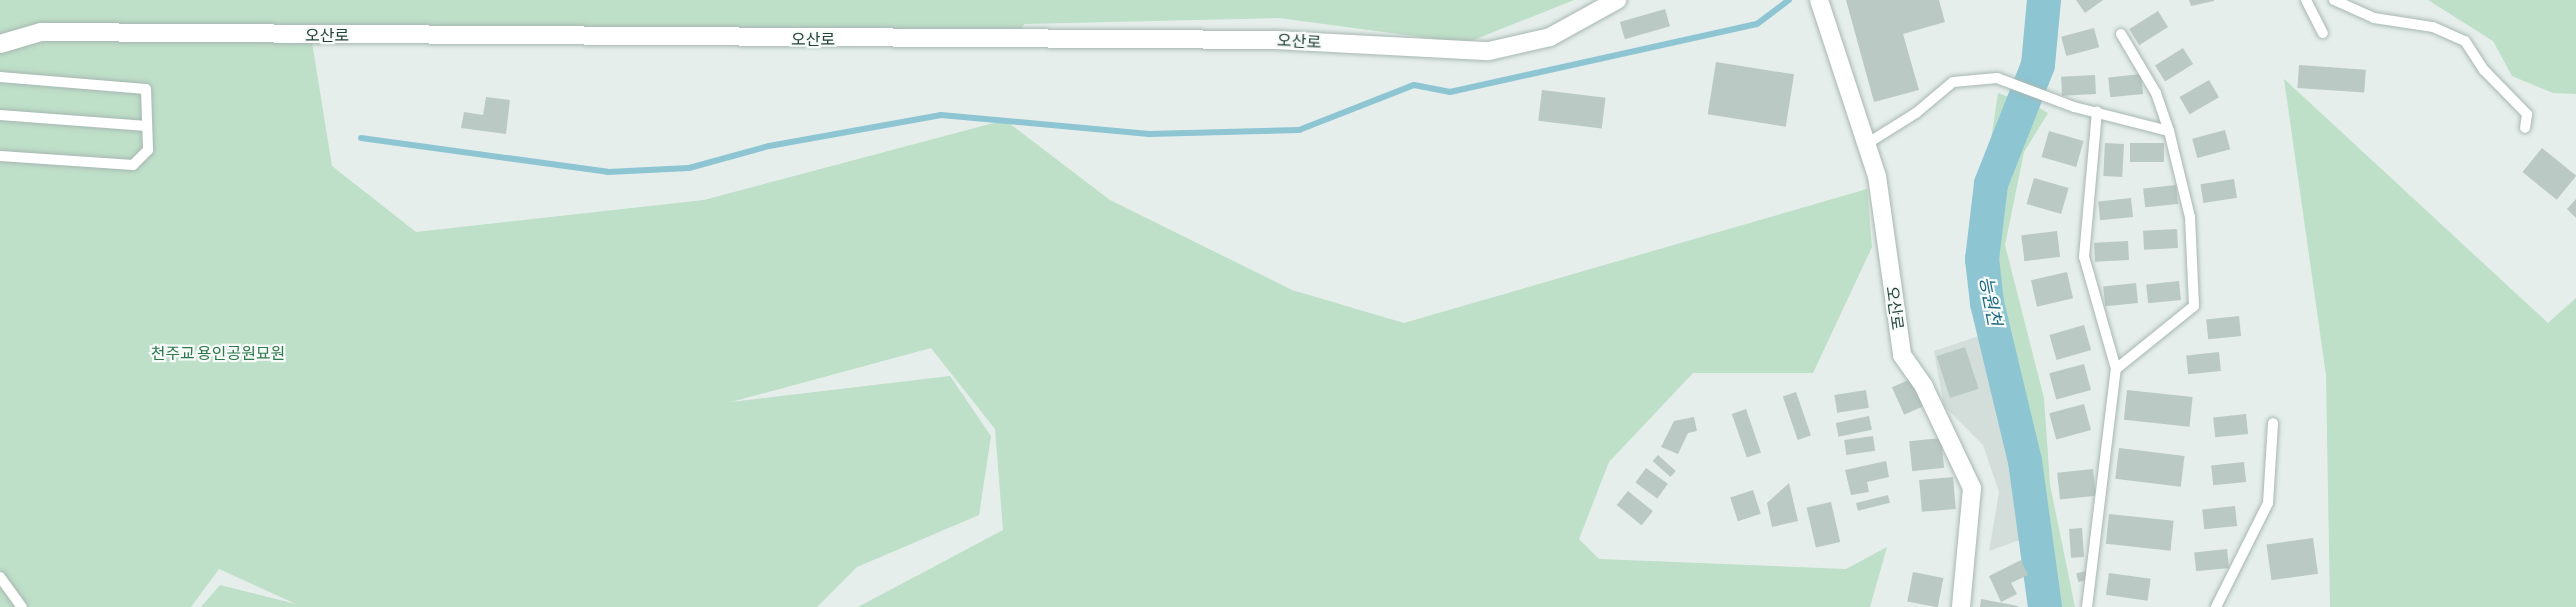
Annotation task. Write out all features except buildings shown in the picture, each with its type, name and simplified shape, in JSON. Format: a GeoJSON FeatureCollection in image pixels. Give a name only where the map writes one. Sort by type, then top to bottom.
{"type":"FeatureCollection","features":[{"type":"Feature","properties":{"kind":"street","name":"오산로"},"geometry":{"type":"LineString","coordinates":[[0,44],[42,32],[1276,40],[1489,51],[1550,37],[1617,0]]}},
{"type":"Feature","properties":{"kind":"street","name":"오산로"},"geometry":{"type":"LineString","coordinates":[[1819,0],[1868,143],[1902,355],[1924,387],[1972,488],[1961,607]]}},
{"type":"Feature","properties":{"kind":"lane"},"geometry":{"type":"LineString","coordinates":[[2306,0],[2323,33]]}},
{"type":"Feature","properties":{"kind":"lane"},"geometry":{"type":"LineString","coordinates":[[2334,0],[2374,18],[2433,27],[2465,41],[2484,70],[2527,114],[2525,128]]}},
{"type":"Feature","properties":{"kind":"lane"},"geometry":{"type":"LineString","coordinates":[[2116,369],[2194,306],[2190,217],[2169,130],[2156,93],[2121,34]]}},
{"type":"Feature","properties":{"kind":"lane"},"geometry":{"type":"LineString","coordinates":[[0,77],[146,89],[148,150],[133,165],[0,156]]}},
{"type":"Feature","properties":{"kind":"lane"},"geometry":{"type":"LineString","coordinates":[[1868,143],[1916,114],[1953,82],[1997,78],[2074,106],[2169,130]]}},
{"type":"Feature","properties":{"kind":"lane"},"geometry":{"type":"LineString","coordinates":[[2087,607],[2116,369],[2084,257],[2097,112]]}},
{"type":"Feature","properties":{"kind":"lane"},"geometry":{"type":"LineString","coordinates":[[0,115],[147,126]]}},
{"type":"Feature","properties":{"kind":"lane"},"geometry":{"type":"LineString","coordinates":[[2216,607],[2268,503],[2272,423]]}},
{"type":"Feature","properties":{"kind":"lane"},"geometry":{"type":"LineString","coordinates":[[0,577],[22,607]]}},
{"type":"Feature","properties":{"kind":"shaded area"},"geometry":{"type":"Polygon","coordinates":[[[1982,335],[2028,537],[1989,551],[1999,492],[1983,445],[1944,406],[1934,351],[1982,335]]]}},
{"type":"Feature","properties":{"kind":"green space","name":"천주교 용인공원묘원"},"geometry":{"type":"Polygon","coordinates":[[[0,0],[1574,0],[1466,43],[1279,18],[1024,24],[1016,40],[311,36],[332,166],[416,232],[704,200],[1005,120],[1110,200],[1292,290],[1404,323],[1867,189],[1872,247],[1813,373],[1693,373],[1609,462],[1579,539],[1599,559],[1846,569],[1887,547],[1870,607],[858,607],[1003,530],[995,429],[931,348],[731,402],[950,376],[991,436],[979,515],[857,567],[817,607],[201,607],[220,585],[296,604],[219,569],[191,607],[0,607],[0,0]]]}},
{"type":"Feature","properties":{"kind":"green space"},"geometry":{"type":"Polygon","coordinates":[[[2028,0],[2042,0],[2036,65],[2029,80],[2018,74],[2029,48],[2028,0]]]}},
{"type":"Feature","properties":{"kind":"green space"},"geometry":{"type":"Polygon","coordinates":[[[2045,0],[2052,0],[2043,85],[2034,81],[2045,0]]]}},
{"type":"Feature","properties":{"kind":"green space"},"geometry":{"type":"Polygon","coordinates":[[[2428,0],[2576,0],[2576,94],[2553,93],[2512,76],[2493,41],[2428,0]]]}},
{"type":"Feature","properties":{"kind":"green space"},"geometry":{"type":"Polygon","coordinates":[[[2284,79],[2548,323],[2576,298],[2576,607],[2330,607],[2326,375],[2284,79]]]}},
{"type":"Feature","properties":{"kind":"green space"},"geometry":{"type":"Polygon","coordinates":[[[1998,93],[2020,101],[1989,181],[1979,261],[1984,306],[2024,462],[2043,577],[2043,607],[2020,450],[1985,330],[1974,253],[1998,93]]]}},
{"type":"Feature","properties":{"kind":"green space"},"geometry":{"type":"Polygon","coordinates":[[[2026,100],[2048,113],[2024,152],[2005,245],[2044,398],[2050,485],[2075,607],[2049,607],[2049,568],[1985,256],[1995,187],[2026,100]]]}},
{"type":"Feature","properties":{"kind":"waterway"},"geometry":{"type":"LineString","coordinates":[[361,138],[608,172],[689,168],[769,146],[941,115],[1149,134],[1299,130],[1414,85],[1450,92],[1757,24],[1789,0]]}},
{"type":"Feature","properties":{"kind":"waterway","name":"능원천"},"geometry":{"type":"LineString","coordinates":[[2044,0],[2038,65],[1991,184],[1982,259],[1987,303],[2025,461],[2045,607]]}}]}
